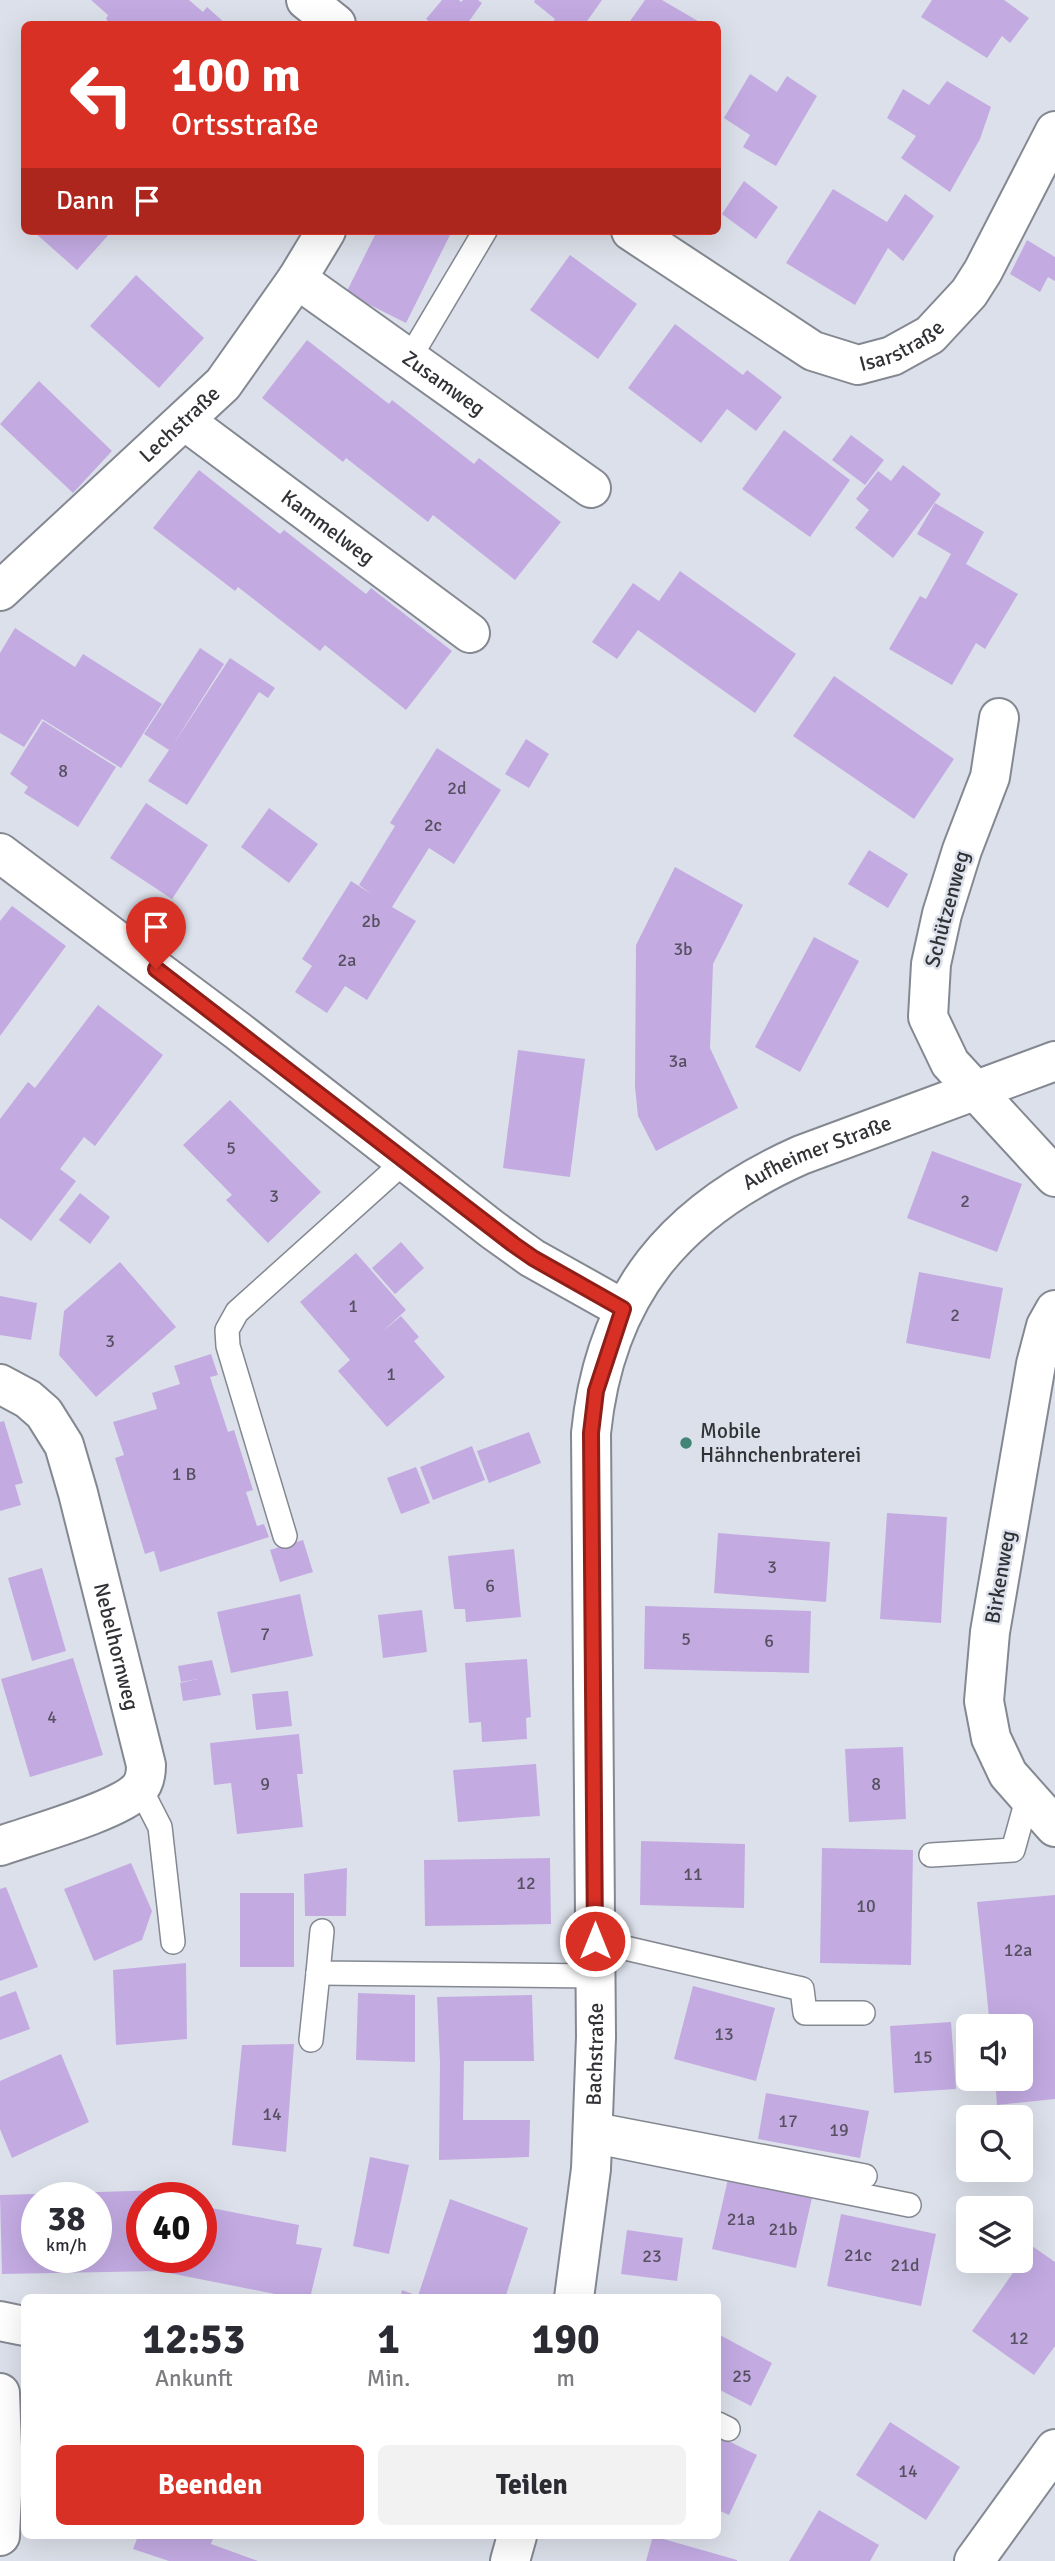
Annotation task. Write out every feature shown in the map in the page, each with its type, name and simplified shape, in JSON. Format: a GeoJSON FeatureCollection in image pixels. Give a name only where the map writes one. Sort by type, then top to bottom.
{"type":"FeatureCollection","features":[{"type":"Feature","properties":{"kind":"street"},"geometry":{"type":"LineString","coordinates":[[306,0],[332,21]]}},
{"type":"Feature","properties":{"kind":"street","name":"Isarstraße"},"geometry":{"type":"LineString","coordinates":[[637,235],[813,351],[858,365],[892,356],[930,335],[969,293],[1055,131]]}},
{"type":"Feature","properties":{"kind":"street","name":"Lechstraße"},"geometry":{"type":"LineString","coordinates":[[0,591],[223,384],[297,279],[324,235]]}},
{"type":"Feature","properties":{"kind":"street","name":"Zusamweg"},"geometry":{"type":"LineString","coordinates":[[297,279],[591,488]]}},
{"type":"Feature","properties":{"kind":"street","name":"Kammelweg"},"geometry":{"type":"LineString","coordinates":[[185,421],[470,633]]}},
{"type":"Feature","properties":{"kind":"street","name":"Schützenweg"},"geometry":{"type":"LineString","coordinates":[[999,718],[990,777],[962,850],[930,964],[928,1017],[950,1063],[1055,1177]]}},
{"type":"Feature","properties":{"kind":"street"},"geometry":{"type":"LineString","coordinates":[[0,853],[238,1031],[533,1258],[623,1309]]}},
{"type":"Feature","properties":{"kind":"street","name":"Aufheimer Straße"},"geometry":{"type":"LineString","coordinates":[[623,1309],[640,1279],[664,1250],[701,1215],[769,1170],[801,1155],[1055,1061]]}},
{"type":"Feature","properties":{"kind":"street","name":"Bachstraße"},"geometry":{"type":"LineString","coordinates":[[575,2294],[591,2169],[596,2037],[591,1433],[596,1391],[623,1309]]}},
{"type":"Feature","properties":{"kind":"street","name":"Birkenweg"},"geometry":{"type":"LineString","coordinates":[[1055,1310],[1046,1326],[1036,1364],[990,1632],[984,1701],[991,1738],[1008,1774],[1055,1827]]}},
{"type":"Feature","properties":{"kind":"street","name":"Nebelhornweg"},"geometry":{"type":"LineString","coordinates":[[0,1384],[27,1399],[44,1413],[64,1445],[143,1748],[146,1765],[145,1778],[140,1788]]}},
{"type":"Feature","properties":{"kind":"street"},"geometry":{"type":"LineString","coordinates":[[0,1846],[120,1803],[140,1788]]}},
{"type":"Feature","properties":{"kind":"street"},"geometry":{"type":"LineString","coordinates":[[0,2321],[21,2325]]}},
{"type":"Feature","properties":{"kind":"street"},"geometry":{"type":"LineString","coordinates":[[0,2393],[3,2474],[0,2536]]}},
{"type":"Feature","properties":{"kind":"street"},"geometry":{"type":"LineString","coordinates":[[974,2561],[1055,2449]]}},
{"type":"Feature","properties":{"kind":"street"},"geometry":{"type":"LineString","coordinates":[[510,2561],[516,2539]]}},
{"type":"Feature","properties":{"kind":"lane"},"geometry":{"type":"LineString","coordinates":[[409,359],[483,235]]}},
{"type":"Feature","properties":{"kind":"lane"},"geometry":{"type":"LineString","coordinates":[[285,1536],[228,1346],[227,1330],[237,1311],[405,1161]]}},
{"type":"Feature","properties":{"kind":"lane"},"geometry":{"type":"LineString","coordinates":[[140,1788],[160,1827],[173,1941]]}},
{"type":"Feature","properties":{"kind":"lane"},"geometry":{"type":"LineString","coordinates":[[931,1855],[1013,1850],[1028,1796]]}},
{"type":"Feature","properties":{"kind":"lane"},"geometry":{"type":"LineString","coordinates":[[311,2040],[322,1931]]}},
{"type":"Feature","properties":{"kind":"lane"},"geometry":{"type":"LineString","coordinates":[[318,1973],[594,1959],[802,1989],[805,2013],[863,2013]]}},
{"type":"Feature","properties":{"kind":"lane"},"geometry":{"type":"LineString","coordinates":[[592,2133],[865,2176]]}},
{"type":"Feature","properties":{"kind":"lane"},"geometry":{"type":"LineString","coordinates":[[592,2133],[909,2205]]}},
{"type":"Feature","properties":{"kind":"building"},"geometry":{"type":"Polygon","coordinates":[[[91,0],[189,0],[203,12],[207,7],[223,21],[108,21],[108,15],[91,0]]]}},
{"type":"Feature","properties":{"kind":"building"},"geometry":{"type":"Polygon","coordinates":[[[442,0],[478,0],[482,3],[469,21],[426,19],[442,0]]]}},
{"type":"Feature","properties":{"kind":"building"},"geometry":{"type":"Polygon","coordinates":[[[602,0],[587,21],[553,21],[555,19],[534,2],[602,0]]]}},
{"type":"Feature","properties":{"kind":"building"},"geometry":{"type":"Polygon","coordinates":[[[645,0],[662,0],[698,21],[630,21],[645,0]]]}},
{"type":"Feature","properties":{"kind":"building"},"geometry":{"type":"Polygon","coordinates":[[[932,0],[1004,0],[1029,18],[1010,43],[1002,36],[987,58],[921,17],[932,0]]]}},
{"type":"Feature","properties":{"kind":"building"},"geometry":{"type":"Polygon","coordinates":[[[750,74],[777,92],[787,76],[817,96],[776,166],[743,147],[750,135],[724,118],[750,74]]]}},
{"type":"Feature","properties":{"kind":"building"},"geometry":{"type":"Polygon","coordinates":[[[947,81],[991,107],[980,139],[950,192],[901,158],[916,136],[887,118],[903,89],[929,105],[947,81]]]}},
{"type":"Feature","properties":{"kind":"building"},"geometry":{"type":"Polygon","coordinates":[[[744,181],[778,207],[756,239],[722,214],[744,181]]]}},
{"type":"Feature","properties":{"kind":"building"},"geometry":{"type":"Polygon","coordinates":[[[833,189],[887,222],[905,194],[934,216],[903,261],[888,248],[855,305],[786,263],[833,189]]]}},
{"type":"Feature","properties":{"kind":"building"},"geometry":{"type":"Polygon","coordinates":[[[38,235],[108,235],[77,270],[38,235]]]}},
{"type":"Feature","properties":{"kind":"building"},"geometry":{"type":"Polygon","coordinates":[[[375,235],[450,235],[406,323],[346,293],[375,235]]]}},
{"type":"Feature","properties":{"kind":"building"},"geometry":{"type":"Polygon","coordinates":[[[1027,240],[1055,257],[1055,281],[1048,277],[1040,292],[1010,274],[1027,240]]]}},
{"type":"Feature","properties":{"kind":"building"},"geometry":{"type":"Polygon","coordinates":[[[570,255],[637,304],[598,359],[530,310],[570,255]]]}},
{"type":"Feature","properties":{"kind":"building"},"geometry":{"type":"Polygon","coordinates":[[[136,275],[204,338],[159,388],[90,326],[136,275]]]}},
{"type":"Feature","properties":{"kind":"building"},"geometry":{"type":"Polygon","coordinates":[[[675,324],[743,375],[747,370],[782,397],[756,431],[727,409],[701,443],[628,388],[675,324]]]}},
{"type":"Feature","properties":{"kind":"building"},"geometry":{"type":"Polygon","coordinates":[[[307,340],[389,404],[392,400],[474,464],[479,458],[561,522],[515,580],[433,515],[428,522],[346,458],[343,462],[262,398],[307,340]]]}},
{"type":"Feature","properties":{"kind":"building"},"geometry":{"type":"Polygon","coordinates":[[[39,381],[112,451],[73,493],[0,424],[39,381]]]}},
{"type":"Feature","properties":{"kind":"building"},"geometry":{"type":"Polygon","coordinates":[[[784,430],[850,480],[810,537],[742,489],[784,430]]]}},
{"type":"Feature","properties":{"kind":"building"},"geometry":{"type":"Polygon","coordinates":[[[851,435],[884,460],[865,485],[832,460],[851,435]]]}},
{"type":"Feature","properties":{"kind":"building"},"geometry":{"type":"Polygon","coordinates":[[[903,465],[941,494],[893,558],[855,528],[869,510],[856,499],[878,471],[891,481],[903,465]]]}},
{"type":"Feature","properties":{"kind":"building"},"geometry":{"type":"Polygon","coordinates":[[[199,470],[280,534],[284,530],[366,594],[371,588],[452,651],[406,710],[325,645],[320,651],[238,587],[235,591],[153,528],[199,470]]]}},
{"type":"Feature","properties":{"kind":"building"},"geometry":{"type":"Polygon","coordinates":[[[935,503],[984,532],[966,564],[1018,594],[985,649],[976,643],[952,685],[889,649],[920,596],[926,599],[951,554],[917,534],[935,503]]]}},
{"type":"Feature","properties":{"kind":"building"},"geometry":{"type":"Polygon","coordinates":[[[680,571],[796,654],[755,713],[638,630],[617,659],[592,642],[633,583],[659,601],[680,571]]]}},
{"type":"Feature","properties":{"kind":"building"},"geometry":{"type":"Polygon","coordinates":[[[15,628],[75,667],[83,654],[162,704],[121,768],[42,719],[24,747],[0,733],[0,653],[15,628]]]}},
{"type":"Feature","properties":{"kind":"building"},"geometry":{"type":"Polygon","coordinates":[[[200,648],[224,664],[171,748],[230,658],[275,688],[268,698],[259,692],[187,805],[148,781],[169,750],[144,734],[200,648]]]}},
{"type":"Feature","properties":{"kind":"building"},"geometry":{"type":"Polygon","coordinates":[[[834,676],[954,759],[914,819],[793,736],[834,676]]]}},
{"type":"Feature","properties":{"kind":"building"},"geometry":{"type":"Polygon","coordinates":[[[43,721],[116,767],[78,827],[24,793],[28,787],[10,774],[43,721]]]}},
{"type":"Feature","properties":{"kind":"building"},"geometry":{"type":"Polygon","coordinates":[[[526,739],[549,754],[529,788],[505,774],[526,739]]]}},
{"type":"Feature","properties":{"kind":"building"},"geometry":{"type":"Polygon","coordinates":[[[437,748],[501,790],[454,864],[429,848],[392,907],[416,921],[367,1000],[345,986],[327,1013],[295,992],[312,966],[302,959],[351,881],[373,895],[359,885],[395,826],[390,823],[437,748]]]}},
{"type":"Feature","properties":{"kind":"building"},"geometry":{"type":"Polygon","coordinates":[[[146,803],[208,845],[172,899],[110,858],[146,803]]]}},
{"type":"Feature","properties":{"kind":"building"},"geometry":{"type":"Polygon","coordinates":[[[269,808],[318,844],[289,883],[241,847],[269,808]]]}},
{"type":"Feature","properties":{"kind":"building"},"geometry":{"type":"Polygon","coordinates":[[[869,850],[908,874],[888,908],[848,884],[869,850]]]}},
{"type":"Feature","properties":{"kind":"building"},"geometry":{"type":"Polygon","coordinates":[[[675,867],[743,905],[713,964],[710,1048],[738,1108],[656,1151],[638,1116],[635,1087],[636,945],[675,867]]]}},
{"type":"Feature","properties":{"kind":"building"},"geometry":{"type":"Polygon","coordinates":[[[12,906],[66,946],[0,1036],[0,921],[12,906]]]}},
{"type":"Feature","properties":{"kind":"building"},"geometry":{"type":"Polygon","coordinates":[[[814,937],[859,961],[800,1072],[755,1047],[814,937]]]}},
{"type":"Feature","properties":{"kind":"building"},"geometry":{"type":"Polygon","coordinates":[[[98,1005],[163,1055],[95,1146],[84,1137],[60,1169],[76,1181],[31,1241],[0,1218],[0,1119],[28,1082],[35,1088],[98,1005]]]}},
{"type":"Feature","properties":{"kind":"building"},"geometry":{"type":"Polygon","coordinates":[[[518,1050],[585,1059],[570,1177],[503,1168],[518,1050]]]}},
{"type":"Feature","properties":{"kind":"building"},"geometry":{"type":"Polygon","coordinates":[[[230,1100],[321,1192],[268,1243],[226,1200],[232,1195],[183,1145],[230,1100]]]}},
{"type":"Feature","properties":{"kind":"building"},"geometry":{"type":"Polygon","coordinates":[[[932,1151],[1022,1184],[997,1252],[907,1218],[932,1151]]]}},
{"type":"Feature","properties":{"kind":"building"},"geometry":{"type":"Polygon","coordinates":[[[80,1193],[110,1217],[90,1244],[59,1220],[80,1193]]]}},
{"type":"Feature","properties":{"kind":"building"},"geometry":{"type":"Polygon","coordinates":[[[401,1242],[424,1268],[395,1294],[372,1268],[401,1242]]]}},
{"type":"Feature","properties":{"kind":"building"},"geometry":{"type":"Polygon","coordinates":[[[356,1253],[406,1310],[382,1332],[401,1316],[419,1337],[414,1341],[445,1377],[387,1427],[338,1371],[350,1360],[300,1302],[356,1253]]]}},
{"type":"Feature","properties":{"kind":"building"},"geometry":{"type":"Polygon","coordinates":[[[120,1262],[176,1327],[96,1397],[59,1355],[64,1311],[120,1262]]]}},
{"type":"Feature","properties":{"kind":"building"},"geometry":{"type":"Polygon","coordinates":[[[919,1272],[1003,1288],[990,1359],[906,1343],[919,1272]]]}},
{"type":"Feature","properties":{"kind":"building"},"geometry":{"type":"Polygon","coordinates":[[[0,1296],[37,1303],[31,1340],[0,1335],[0,1296]]]}},
{"type":"Feature","properties":{"kind":"building"},"geometry":{"type":"Polygon","coordinates":[[[211,1354],[218,1375],[210,1377],[228,1432],[234,1430],[253,1490],[246,1492],[257,1526],[264,1524],[269,1537],[160,1572],[154,1551],[145,1554],[115,1458],[124,1455],[113,1422],[157,1409],[152,1393],[180,1384],[174,1366],[211,1354]]]}},
{"type":"Feature","properties":{"kind":"building"},"geometry":{"type":"Polygon","coordinates":[[[4,1421],[23,1483],[15,1485],[21,1505],[0,1511],[0,1422],[4,1421]]]}},
{"type":"Feature","properties":{"kind":"building"},"geometry":{"type":"Polygon","coordinates":[[[529,1432],[541,1463],[489,1483],[477,1451],[529,1432]]]}},
{"type":"Feature","properties":{"kind":"building"},"geometry":{"type":"Polygon","coordinates":[[[472,1446],[485,1480],[433,1500],[420,1467],[472,1446]]]}},
{"type":"Feature","properties":{"kind":"building"},"geometry":{"type":"Polygon","coordinates":[[[416,1467],[430,1503],[401,1514],[387,1478],[416,1467]]]}},
{"type":"Feature","properties":{"kind":"building"},"geometry":{"type":"Polygon","coordinates":[[[887,1513],[947,1517],[941,1623],[880,1619],[887,1513]]]}},
{"type":"Feature","properties":{"kind":"building"},"geometry":{"type":"Polygon","coordinates":[[[718,1533],[830,1542],[826,1602],[714,1593],[718,1533]]]}},
{"type":"Feature","properties":{"kind":"building"},"geometry":{"type":"Polygon","coordinates":[[[303,1540],[313,1572],[280,1582],[270,1550],[303,1540]]]}},
{"type":"Feature","properties":{"kind":"building"},"geometry":{"type":"Polygon","coordinates":[[[514,1549],[521,1617],[466,1622],[465,1609],[454,1609],[448,1556],[514,1549]]]}},
{"type":"Feature","properties":{"kind":"building"},"geometry":{"type":"Polygon","coordinates":[[[42,1568],[66,1651],[32,1661],[8,1578],[42,1568]]]}},
{"type":"Feature","properties":{"kind":"building"},"geometry":{"type":"Polygon","coordinates":[[[300,1594],[313,1656],[231,1673],[217,1612],[300,1594]]]}},
{"type":"Feature","properties":{"kind":"building"},"geometry":{"type":"Polygon","coordinates":[[[645,1606],[811,1611],[809,1673],[644,1669],[645,1606]]]}},
{"type":"Feature","properties":{"kind":"building"},"geometry":{"type":"Polygon","coordinates":[[[422,1610],[427,1652],[383,1658],[378,1615],[422,1610]]]}},
{"type":"Feature","properties":{"kind":"building"},"geometry":{"type":"Polygon","coordinates":[[[73,1658],[103,1755],[30,1777],[1,1679],[73,1658]]]}},
{"type":"Feature","properties":{"kind":"building"},"geometry":{"type":"Polygon","coordinates":[[[527,1659],[531,1717],[526,1718],[527,1739],[482,1742],[481,1722],[469,1723],[465,1663],[527,1659]]]}},
{"type":"Feature","properties":{"kind":"building"},"geometry":{"type":"Polygon","coordinates":[[[212,1660],[221,1695],[183,1701],[180,1683],[198,1679],[181,1682],[178,1666],[212,1660]]]}},
{"type":"Feature","properties":{"kind":"building"},"geometry":{"type":"Polygon","coordinates":[[[288,1691],[292,1726],[256,1730],[252,1694],[288,1691]]]}},
{"type":"Feature","properties":{"kind":"building"},"geometry":{"type":"Polygon","coordinates":[[[299,1734],[303,1774],[297,1774],[303,1827],[237,1834],[231,1783],[214,1785],[210,1743],[299,1734]]]}},
{"type":"Feature","properties":{"kind":"building"},"geometry":{"type":"Polygon","coordinates":[[[903,1747],[906,1819],[849,1822],[845,1749],[903,1747]]]}},
{"type":"Feature","properties":{"kind":"building"},"geometry":{"type":"Polygon","coordinates":[[[536,1764],[540,1816],[458,1822],[453,1770],[536,1764]]]}},
{"type":"Feature","properties":{"kind":"building"},"geometry":{"type":"Polygon","coordinates":[[[641,1841],[745,1844],[744,1908],[640,1905],[641,1841]]]}},
{"type":"Feature","properties":{"kind":"building"},"geometry":{"type":"Polygon","coordinates":[[[822,1848],[913,1850],[911,1965],[820,1963],[822,1848]]]}},
{"type":"Feature","properties":{"kind":"building"},"geometry":{"type":"Polygon","coordinates":[[[550,1858],[551,1924],[425,1926],[424,1860],[550,1858]]]}},
{"type":"Feature","properties":{"kind":"building"},"geometry":{"type":"Polygon","coordinates":[[[131,1863],[152,1911],[142,1940],[94,1961],[64,1889],[131,1863]]]}},
{"type":"Feature","properties":{"kind":"building"},"geometry":{"type":"Polygon","coordinates":[[[347,1868],[346,1916],[305,1916],[304,1874],[347,1868]]]}},
{"type":"Feature","properties":{"kind":"building"},"geometry":{"type":"Polygon","coordinates":[[[6,1887],[38,1967],[0,1981],[0,1889],[6,1887]]]}},
{"type":"Feature","properties":{"kind":"building"},"geometry":{"type":"Polygon","coordinates":[[[240,1893],[294,1893],[294,1967],[240,1967],[240,1893]]]}},
{"type":"Feature","properties":{"kind":"building"},"geometry":{"type":"Polygon","coordinates":[[[1055,1895],[1055,2099],[997,2105],[996,2091],[1033,2091],[1033,2014],[989,2014],[977,1902],[1055,1895]]]}},
{"type":"Feature","properties":{"kind":"building"},"geometry":{"type":"Polygon","coordinates":[[[186,1963],[187,2039],[116,2045],[113,1970],[186,1963]]]}},
{"type":"Feature","properties":{"kind":"building"},"geometry":{"type":"Polygon","coordinates":[[[693,1986],[775,2008],[756,2081],[674,2059],[693,1986]]]}},
{"type":"Feature","properties":{"kind":"building"},"geometry":{"type":"Polygon","coordinates":[[[16,1991],[30,2029],[0,2040],[0,1997],[16,1991]]]}},
{"type":"Feature","properties":{"kind":"building"},"geometry":{"type":"Polygon","coordinates":[[[358,1993],[415,1995],[415,2062],[356,2060],[358,1993]]]}},
{"type":"Feature","properties":{"kind":"building"},"geometry":{"type":"Polygon","coordinates":[[[532,1995],[534,2061],[464,2061],[463,2120],[530,2120],[529,2157],[439,2160],[440,2062],[437,1997],[532,1995]]]}},
{"type":"Feature","properties":{"kind":"building"},"geometry":{"type":"Polygon","coordinates":[[[951,2022],[956,2089],[894,2093],[890,2026],[951,2022]]]}},
{"type":"Feature","properties":{"kind":"building"},"geometry":{"type":"Polygon","coordinates":[[[294,2044],[286,2152],[232,2145],[242,2045],[294,2044]]]}},
{"type":"Feature","properties":{"kind":"building"},"geometry":{"type":"Polygon","coordinates":[[[61,2054],[89,2122],[12,2158],[0,2129],[0,2081],[61,2054]]]}},
{"type":"Feature","properties":{"kind":"building"},"geometry":{"type":"Polygon","coordinates":[[[766,2093],[869,2111],[860,2158],[758,2139],[766,2093]]]}},
{"type":"Feature","properties":{"kind":"building"},"geometry":{"type":"Polygon","coordinates":[[[370,2157],[409,2165],[389,2254],[353,2246],[370,2157]]]}},
{"type":"Feature","properties":{"kind":"building"},"geometry":{"type":"Polygon","coordinates":[[[728,2179],[812,2198],[796,2268],[712,2249],[728,2179]]]}},
{"type":"Feature","properties":{"kind":"building"},"geometry":{"type":"Polygon","coordinates":[[[126,2191],[126,2272],[112,2272],[112,2192],[126,2191]]]}},
{"type":"Feature","properties":{"kind":"building"},"geometry":{"type":"Polygon","coordinates":[[[21,2194],[21,2273],[54,2273],[2,2274],[0,2195],[21,2194]]]}},
{"type":"Feature","properties":{"kind":"building"},"geometry":{"type":"Polygon","coordinates":[[[450,2199],[528,2228],[506,2294],[419,2294],[450,2199]]]}},
{"type":"Feature","properties":{"kind":"building"},"geometry":{"type":"Polygon","coordinates":[[[217,2209],[299,2225],[296,2244],[322,2248],[311,2294],[275,2294],[169,2273],[217,2273],[217,2209]]]}},
{"type":"Feature","properties":{"kind":"building"},"geometry":{"type":"Polygon","coordinates":[[[841,2214],[936,2234],[921,2306],[827,2286],[841,2214]]]}},
{"type":"Feature","properties":{"kind":"building"},"geometry":{"type":"Polygon","coordinates":[[[627,2230],[683,2238],[677,2281],[621,2274],[627,2230]]]}},
{"type":"Feature","properties":{"kind":"building"},"geometry":{"type":"Polygon","coordinates":[[[1033,2247],[1055,2262],[1055,2346],[1034,2375],[972,2331],[1013,2273],[1033,2273],[1033,2247]]]}},
{"type":"Feature","properties":{"kind":"building"},"geometry":{"type":"Polygon","coordinates":[[[721,2336],[772,2363],[751,2406],[721,2391],[721,2336]]]}},
{"type":"Feature","properties":{"kind":"building"},"geometry":{"type":"Polygon","coordinates":[[[890,2422],[960,2467],[926,2520],[856,2475],[890,2422]]]}},
{"type":"Feature","properties":{"kind":"building"},"geometry":{"type":"Polygon","coordinates":[[[721,2437],[757,2455],[729,2515],[721,2511],[721,2437]]]}},
{"type":"Feature","properties":{"kind":"building"},"geometry":{"type":"Polygon","coordinates":[[[819,2510],[879,2545],[870,2561],[789,2561],[819,2510]]]}},
{"type":"Feature","properties":{"kind":"building"},"geometry":{"type":"Polygon","coordinates":[[[137,2539],[213,2539],[211,2544],[258,2561],[169,2561],[133,2549],[137,2539]]]}},
{"type":"Feature","properties":{"kind":"building"},"geometry":{"type":"Polygon","coordinates":[[[652,2539],[664,2539],[737,2560],[737,2561],[646,2561],[652,2539]]]}},
{"type":"Feature","properties":{"kind":"place","name":"Mobile Hähnchenbraterei"},"geometry":{"type":"Point","coordinates":[686,1443]}},
{"type":"Feature","properties":{"kind":"route"},"geometry":{"type":"LineString","coordinates":[[156,969],[513,1244],[576,1284],[623,1309],[596,1391],[591,1433],[595,1941]]}}]}
